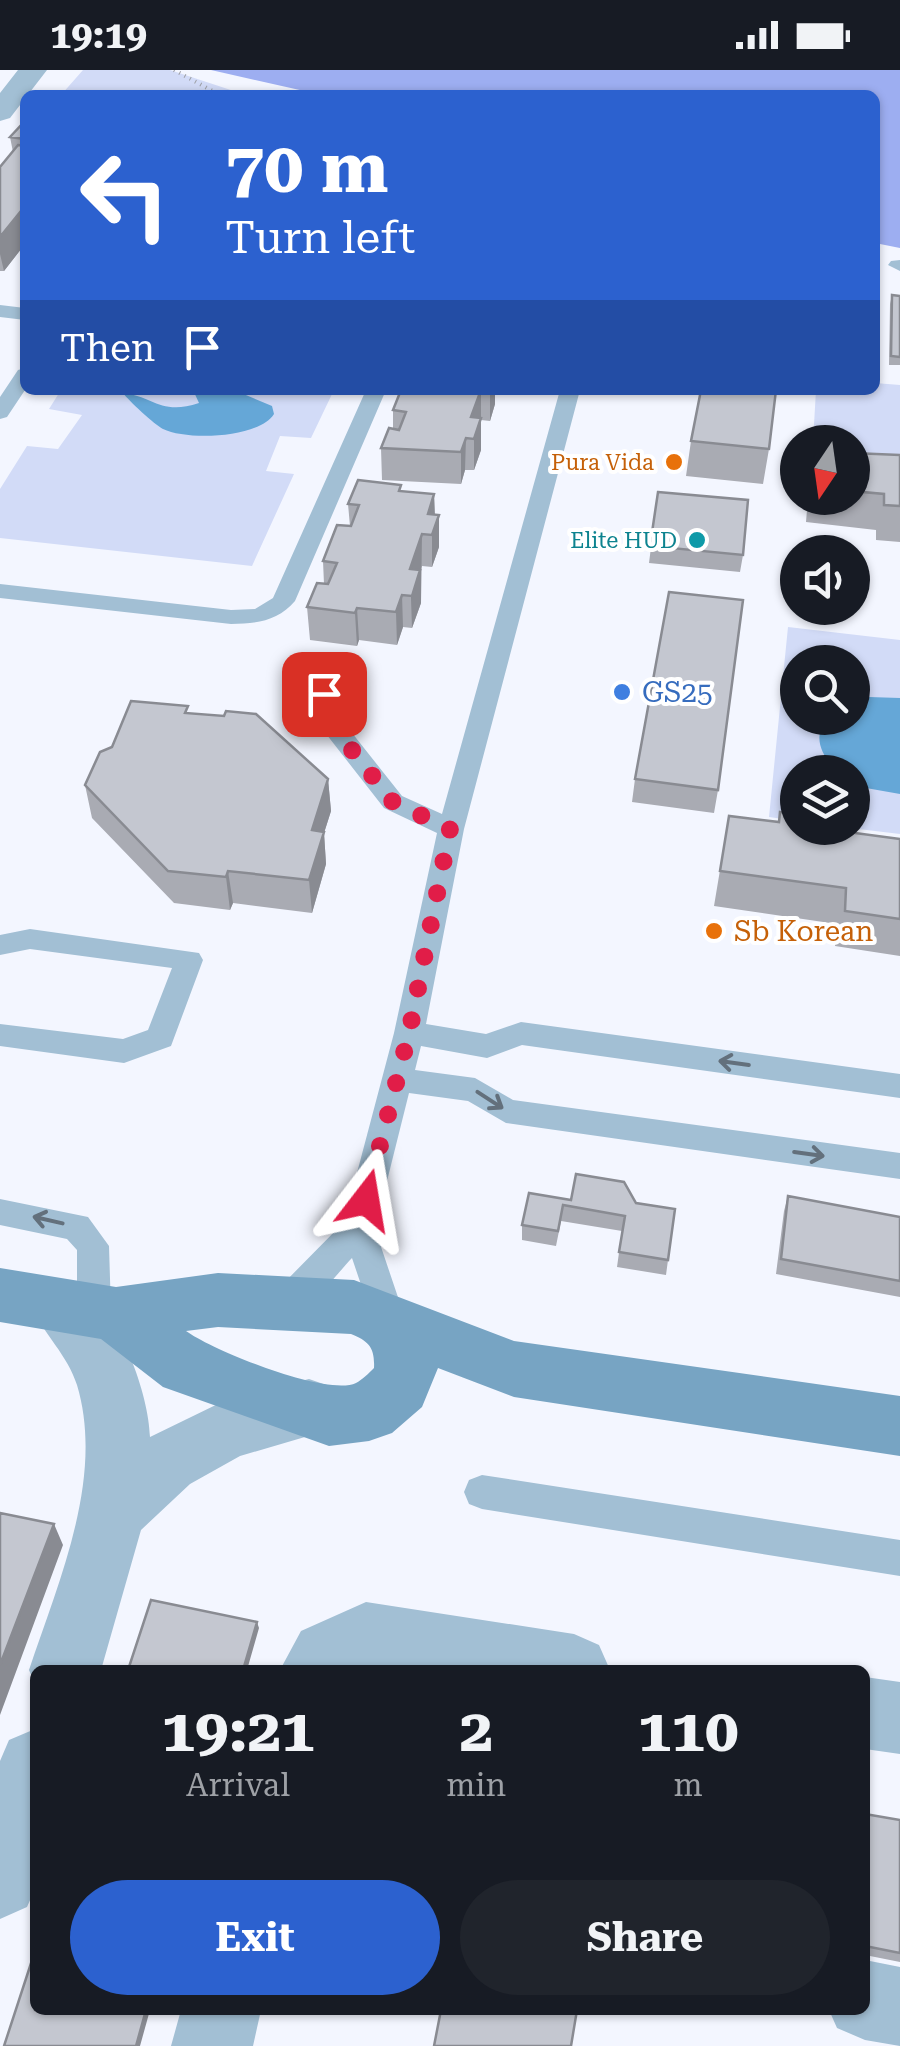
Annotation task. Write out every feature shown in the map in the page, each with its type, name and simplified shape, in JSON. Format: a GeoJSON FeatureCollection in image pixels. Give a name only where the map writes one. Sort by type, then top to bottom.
{"type":"FeatureCollection","features":[{"type":"Feature","properties":{"kind":"street"},"geometry":{"type":"LineString","coordinates":[[0,112],[33,70]]}},
{"type":"Feature","properties":{"kind":"street"},"geometry":{"type":"LineString","coordinates":[[0,1295],[90,1310],[218,1300],[354,1307],[514,1370],[900,1426]]}},
{"type":"Feature","properties":{"kind":"street"},"geometry":{"type":"LineString","coordinates":[[184,1367],[176,1346],[180,1328],[192,1313],[218,1300]]}},
{"type":"Feature","properties":{"kind":"street"},"geometry":{"type":"LineString","coordinates":[[90,1310],[184,1367],[329,1416],[349,1417],[370,1412],[399,1387],[406,1370],[406,1352],[389,1321]]}},
{"type":"Feature","properties":{"kind":"street"},"geometry":{"type":"LineString","coordinates":[[67,1665],[114,1509],[115,1408],[95,1350],[90,1310]]}},
{"type":"Feature","properties":{"kind":"street"},"geometry":{"type":"LineString","coordinates":[[386,1402],[514,1370]]}},
{"type":"Feature","properties":{"kind":"street"},"geometry":{"type":"LineString","coordinates":[[114,1509],[167,1462],[226,1430],[309,1408]]}},
{"type":"Feature","properties":{"kind":"street"},"geometry":{"type":"LineString","coordinates":[[320,1665],[326,1656],[366,1637],[542,1665]]}},
{"type":"Feature","properties":{"kind":"street"},"geometry":{"type":"LineString","coordinates":[[870,1714],[900,1718]]}},
{"type":"Feature","properties":{"kind":"street"},"geometry":{"type":"LineString","coordinates":[[0,1880],[30,1782]]}},
{"type":"Feature","properties":{"kind":"street"},"geometry":{"type":"LineString","coordinates":[[870,2001],[900,2007]]}},
{"type":"Feature","properties":{"kind":"street"},"geometry":{"type":"LineString","coordinates":[[212,2046],[220,2015]]}},
{"type":"Feature","properties":{"kind":"lane"},"geometry":{"type":"LineString","coordinates":[[0,413],[20,382]]}},
{"type":"Feature","properties":{"kind":"lane"},"geometry":{"type":"LineString","coordinates":[[0,591],[231,617],[256,617],[274,610],[283,601],[374,395]]}},
{"type":"Feature","properties":{"kind":"lane"},"geometry":{"type":"LineString","coordinates":[[288,1301],[358,1229],[409,1033],[450,829],[569,395]]}},
{"type":"Feature","properties":{"kind":"lane"},"geometry":{"type":"LineString","coordinates":[[319,667],[329,721],[393,802],[450,829]]}},
{"type":"Feature","properties":{"kind":"lane"},"geometry":{"type":"LineString","coordinates":[[0,945],[30,939],[189,960],[160,1038],[124,1051],[0,1035]]}},
{"type":"Feature","properties":{"kind":"lane"},"geometry":{"type":"LineString","coordinates":[[409,1033],[487,1046],[521,1034],[900,1086]]}},
{"type":"Feature","properties":{"kind":"lane"},"geometry":{"type":"LineString","coordinates":[[397,1080],[475,1090],[506,1110],[900,1166]]}},
{"type":"Feature","properties":{"kind":"lane"},"geometry":{"type":"LineString","coordinates":[[0,1212],[77,1227],[92,1246],[90,1310]]}},
{"type":"Feature","properties":{"kind":"lane"},"geometry":{"type":"LineString","coordinates":[[358,1229],[389,1321]]}},
{"type":"Feature","properties":{"kind":"lane"},"geometry":{"type":"LineString","coordinates":[[482,1492],[900,1558]]}},
{"type":"Feature","properties":{"kind":"path"},"geometry":{"type":"LineString","coordinates":[[174,70],[211,90]]}},
{"type":"Feature","properties":{"kind":"shaded area"},"geometry":{"type":"Polygon","coordinates":[[[83,70],[170,70],[231,90],[65,90],[83,70]]]}},
{"type":"Feature","properties":{"kind":"shaded area"},"geometry":{"type":"Polygon","coordinates":[[[211,70],[900,70],[900,248],[880,244],[880,90],[300,90],[211,70]]]}},
{"type":"Feature","properties":{"kind":"shaded area"},"geometry":{"type":"Polygon","coordinates":[[[880,383],[900,385],[900,498],[870,495],[870,425],[814,425],[816,395],[880,395],[880,383]]]}},
{"type":"Feature","properties":{"kind":"shaded area"},"geometry":{"type":"Polygon","coordinates":[[[58,395],[332,395],[311,438],[280,436],[266,471],[294,474],[252,566],[0,538],[0,489],[27,446],[58,449],[82,415],[49,409],[58,395]]]}},
{"type":"Feature","properties":{"kind":"shaded area"},"geometry":{"type":"Polygon","coordinates":[[[125,395],[175,407],[199,403],[195,395],[246,395],[272,406],[274,414],[266,422],[239,432],[189,435],[159,427],[125,395]]]}},
{"type":"Feature","properties":{"kind":"shaded area"},"geometry":{"type":"Polygon","coordinates":[[[788,627],[900,640],[900,834],[870,830],[870,755],[780,755],[780,819],[769,817],[780,707],[780,735],[870,735],[870,645],[786,645],[788,627]]]}},
{"type":"Feature","properties":{"kind":"shaded area"},"geometry":{"type":"Polygon","coordinates":[[[870,697],[900,698],[900,794],[870,789],[870,755],[825,755],[820,735],[870,735],[870,697]]]}},
{"type":"Feature","properties":{"kind":"building"},"geometry":{"type":"Polygon","coordinates":[[[20,145],[20,212],[0,237],[0,167],[20,145]]]}},
{"type":"Feature","properties":{"kind":"building"},"geometry":{"type":"Polygon","coordinates":[[[892,295],[900,296],[900,357],[891,356],[892,295]]]}},
{"type":"Feature","properties":{"kind":"building"},"geometry":{"type":"Polygon","coordinates":[[[399,395],[479,395],[471,417],[481,418],[474,439],[466,438],[461,452],[381,448],[389,428],[399,430],[406,412],[393,410],[399,395]]]}},
{"type":"Feature","properties":{"kind":"building"},"geometry":{"type":"Polygon","coordinates":[[[700,395],[775,395],[769,449],[691,441],[700,395]]]}},
{"type":"Feature","properties":{"kind":"building"},"geometry":{"type":"Polygon","coordinates":[[[870,454],[900,455],[900,506],[884,505],[884,494],[870,493],[870,454]]]}},
{"type":"Feature","properties":{"kind":"building"},"geometry":{"type":"Polygon","coordinates":[[[358,480],[401,485],[399,491],[434,494],[428,514],[439,515],[432,535],[422,534],[410,569],[420,570],[412,596],[402,595],[396,612],[357,608],[355,613],[307,607],[317,583],[328,584],[337,563],[323,561],[337,525],[351,526],[359,505],[348,504],[358,480]]]}},
{"type":"Feature","properties":{"kind":"building","name":"Elite HUD"},"geometry":{"type":"Polygon","coordinates":[[[658,492],[748,500],[743,555],[650,546],[658,492]]]}},
{"type":"Feature","properties":{"kind":"building"},"geometry":{"type":"Polygon","coordinates":[[[669,592],[743,600],[718,790],[635,779],[669,592]]]}},
{"type":"Feature","properties":{"kind":"building"},"geometry":{"type":"Polygon","coordinates":[[[131,701],[188,706],[185,713],[256,714],[328,779],[312,830],[324,832],[309,880],[228,871],[226,877],[168,871],[85,785],[100,752],[112,747],[131,701]]]}},
{"type":"Feature","properties":{"kind":"building"},"geometry":{"type":"Polygon","coordinates":[[[780,812],[780,845],[870,845],[870,835],[900,839],[900,919],[845,911],[846,888],[720,871],[729,816],[779,822],[780,812]]]}},
{"type":"Feature","properties":{"kind":"building"},"geometry":{"type":"Polygon","coordinates":[[[576,1174],[624,1182],[636,1203],[675,1209],[668,1260],[619,1252],[625,1216],[563,1205],[558,1231],[522,1225],[529,1193],[571,1200],[576,1174]]]}},
{"type":"Feature","properties":{"kind":"building"},"geometry":{"type":"Polygon","coordinates":[[[788,1196],[900,1217],[900,1281],[781,1259],[788,1196]]]}},
{"type":"Feature","properties":{"kind":"building"},"geometry":{"type":"Polygon","coordinates":[[[0,1513],[54,1524],[0,1665],[0,1513]]]}},
{"type":"Feature","properties":{"kind":"building"},"geometry":{"type":"Polygon","coordinates":[[[151,1600],[257,1622],[244,1665],[130,1665],[151,1600]]]}},
{"type":"Feature","properties":{"kind":"building"},"geometry":{"type":"Polygon","coordinates":[[[870,1815],[900,1820],[900,1953],[870,1947],[870,1815]]]}},
{"type":"Feature","properties":{"kind":"building"},"geometry":{"type":"Polygon","coordinates":[[[30,1966],[30,2015],[145,2015],[136,2046],[4,2046],[30,1966]]]}},
{"type":"Feature","properties":{"kind":"building"},"geometry":{"type":"Polygon","coordinates":[[[440,2015],[576,2015],[571,2046],[434,2046],[440,2015]]]}},
{"type":"Feature","properties":{"kind":"place","name":"Pura Vida"},"geometry":{"type":"Point","coordinates":[674,462]}},
{"type":"Feature","properties":{"kind":"place","name":"Elite HUD"},"geometry":{"type":"Point","coordinates":[697,540]}},
{"type":"Feature","properties":{"kind":"place","name":"GS25"},"geometry":{"type":"Point","coordinates":[622,692]}},
{"type":"Feature","properties":{"kind":"place","name":"Sb Korean"},"geometry":{"type":"Point","coordinates":[714,931]}},
{"type":"Feature","properties":{"kind":"route"},"geometry":{"type":"LineString","coordinates":[[324,694],[329,721],[393,802],[450,829],[409,1033],[366,1200]]}}]}
